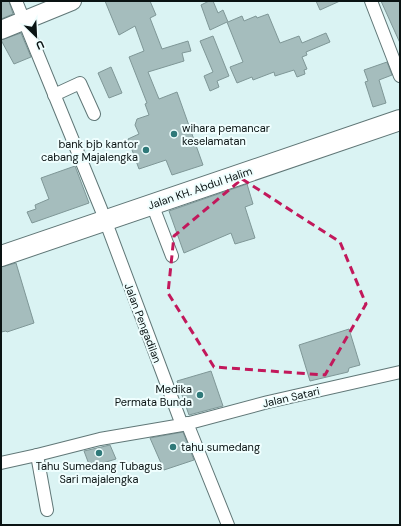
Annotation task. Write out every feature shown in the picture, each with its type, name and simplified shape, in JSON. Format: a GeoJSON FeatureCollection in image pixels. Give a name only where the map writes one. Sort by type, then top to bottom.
{"type":"FeatureCollection","features":[{"type":"Feature","properties":{"kind":"main road"},"geometry":{"type":"LineString","coordinates":[[1,30],[72,1]]}},
{"type":"Feature","properties":{"kind":"main road"},"geometry":{"type":"LineString","coordinates":[[1,242],[103,215],[400,108]]}},
{"type":"Feature","properties":{"kind":"main road","name":"Jalan KH. Abdul Halim"},"geometry":{"type":"LineString","coordinates":[[1,256],[103,215],[152,204],[400,120]]}},
{"type":"Feature","properties":{"kind":"street","name":"Jalan Pengadilan"},"geometry":{"type":"LineString","coordinates":[[16,1],[103,215],[184,424],[228,525]]}},
{"type":"Feature","properties":{"kind":"street"},"geometry":{"type":"LineString","coordinates":[[371,1],[400,76]]}},
{"type":"Feature","properties":{"kind":"street"},"geometry":{"type":"LineString","coordinates":[[54,95],[80,83],[94,114]]}},
{"type":"Feature","properties":{"kind":"street"},"geometry":{"type":"LineString","coordinates":[[152,204],[172,256]]}},
{"type":"Feature","properties":{"kind":"street","name":"Jalan Satari"},"geometry":{"type":"LineString","coordinates":[[1,463],[100,439],[184,424],[268,402],[400,372]]}},
{"type":"Feature","properties":{"kind":"street"},"geometry":{"type":"LineString","coordinates":[[37,455],[47,510]]}},
{"type":"Feature","properties":{"kind":"highlighted area"},"geometry":{"type":"Polygon","coordinates":[[[242,179],[340,242],[366,304],[325,375],[214,367],[168,293],[174,236],[242,179]]]}},
{"type":"Feature","properties":{"kind":"building"},"geometry":{"type":"Polygon","coordinates":[[[1,1],[9,1],[13,14],[1,19],[1,1]]]}},
{"type":"Feature","properties":{"kind":"building"},"geometry":{"type":"Polygon","coordinates":[[[105,1],[150,1],[156,15],[150,18],[162,49],[188,41],[191,51],[182,53],[184,61],[148,72],[159,99],[177,92],[203,165],[172,175],[166,160],[139,169],[128,139],[139,134],[135,125],[137,119],[149,115],[145,104],[147,103],[129,57],[144,51],[135,26],[119,35],[105,1]]]}},
{"type":"Feature","properties":{"kind":"building"},"geometry":{"type":"Polygon","coordinates":[[[209,1],[213,1],[218,13],[223,10],[228,22],[242,16],[244,21],[256,16],[257,18],[268,14],[280,43],[299,36],[302,43],[326,33],[330,42],[306,52],[307,55],[302,57],[307,69],[304,70],[305,74],[297,77],[294,70],[275,76],[274,72],[253,80],[252,77],[237,83],[230,67],[243,62],[227,22],[210,30],[201,5],[209,1]]]}},
{"type":"Feature","properties":{"kind":"building"},"geometry":{"type":"Polygon","coordinates":[[[316,1],[340,1],[320,10],[316,1]]]}},
{"type":"Feature","properties":{"kind":"building"},"geometry":{"type":"Polygon","coordinates":[[[381,1],[400,1],[400,43],[381,1]]]}},
{"type":"Feature","properties":{"kind":"building"},"geometry":{"type":"Polygon","coordinates":[[[21,33],[31,57],[14,64],[1,40],[21,33]]]}},
{"type":"Feature","properties":{"kind":"building"},"geometry":{"type":"Polygon","coordinates":[[[213,36],[229,76],[217,81],[219,87],[210,91],[204,76],[213,72],[200,41],[213,36]]]}},
{"type":"Feature","properties":{"kind":"building"},"geometry":{"type":"Polygon","coordinates":[[[387,62],[392,75],[379,80],[386,103],[373,107],[365,82],[368,81],[364,70],[387,62]]]}},
{"type":"Feature","properties":{"kind":"building"},"geometry":{"type":"Polygon","coordinates":[[[111,67],[122,93],[109,98],[98,73],[111,67]]]}},
{"type":"Feature","properties":{"kind":"building"},"geometry":{"type":"Polygon","coordinates":[[[75,166],[89,203],[32,223],[27,212],[36,209],[35,205],[49,199],[41,178],[75,166]]]}},
{"type":"Feature","properties":{"kind":"building"},"geometry":{"type":"Polygon","coordinates":[[[247,184],[253,204],[245,207],[255,238],[235,244],[231,233],[184,253],[169,211],[247,184]]]}},
{"type":"Feature","properties":{"kind":"building"},"geometry":{"type":"Polygon","coordinates":[[[16,263],[34,323],[7,332],[1,332],[1,267],[16,263]]]}},
{"type":"Feature","properties":{"kind":"building"},"geometry":{"type":"Polygon","coordinates":[[[349,329],[360,365],[349,368],[348,372],[310,381],[299,345],[349,329]]]}},
{"type":"Feature","properties":{"kind":"building","name":"Medika Permata Bunda"},"geometry":{"type":"Polygon","coordinates":[[[211,371],[223,406],[189,415],[177,381],[211,371]]]}},
{"type":"Feature","properties":{"kind":"building","name":"tahu sumedang"},"geometry":{"type":"Polygon","coordinates":[[[183,432],[194,460],[164,470],[150,438],[183,432]]]}},
{"type":"Feature","properties":{"kind":"building","name":"Tahu Sumedang Tubagus Sari majalengka"},"geometry":{"type":"Polygon","coordinates":[[[110,445],[116,459],[90,467],[84,451],[110,445]]]}},
{"type":"Feature","properties":{"kind":"place","name":"wihara pemancar keselamatan"},"geometry":{"type":"Point","coordinates":[174,134]}},
{"type":"Feature","properties":{"kind":"place","name":"bank bjb kantor cabang Majalengka"},"geometry":{"type":"Point","coordinates":[146,150]}},
{"type":"Feature","properties":{"kind":"place","name":"Medika Permata Bunda"},"geometry":{"type":"Point","coordinates":[200,395]}},
{"type":"Feature","properties":{"kind":"place","name":"tahu sumedang"},"geometry":{"type":"Point","coordinates":[173,447]}},
{"type":"Feature","properties":{"kind":"place","name":"Tahu Sumedang Tubagus Sari majalengka"},"geometry":{"type":"Point","coordinates":[99,453]}}]}
